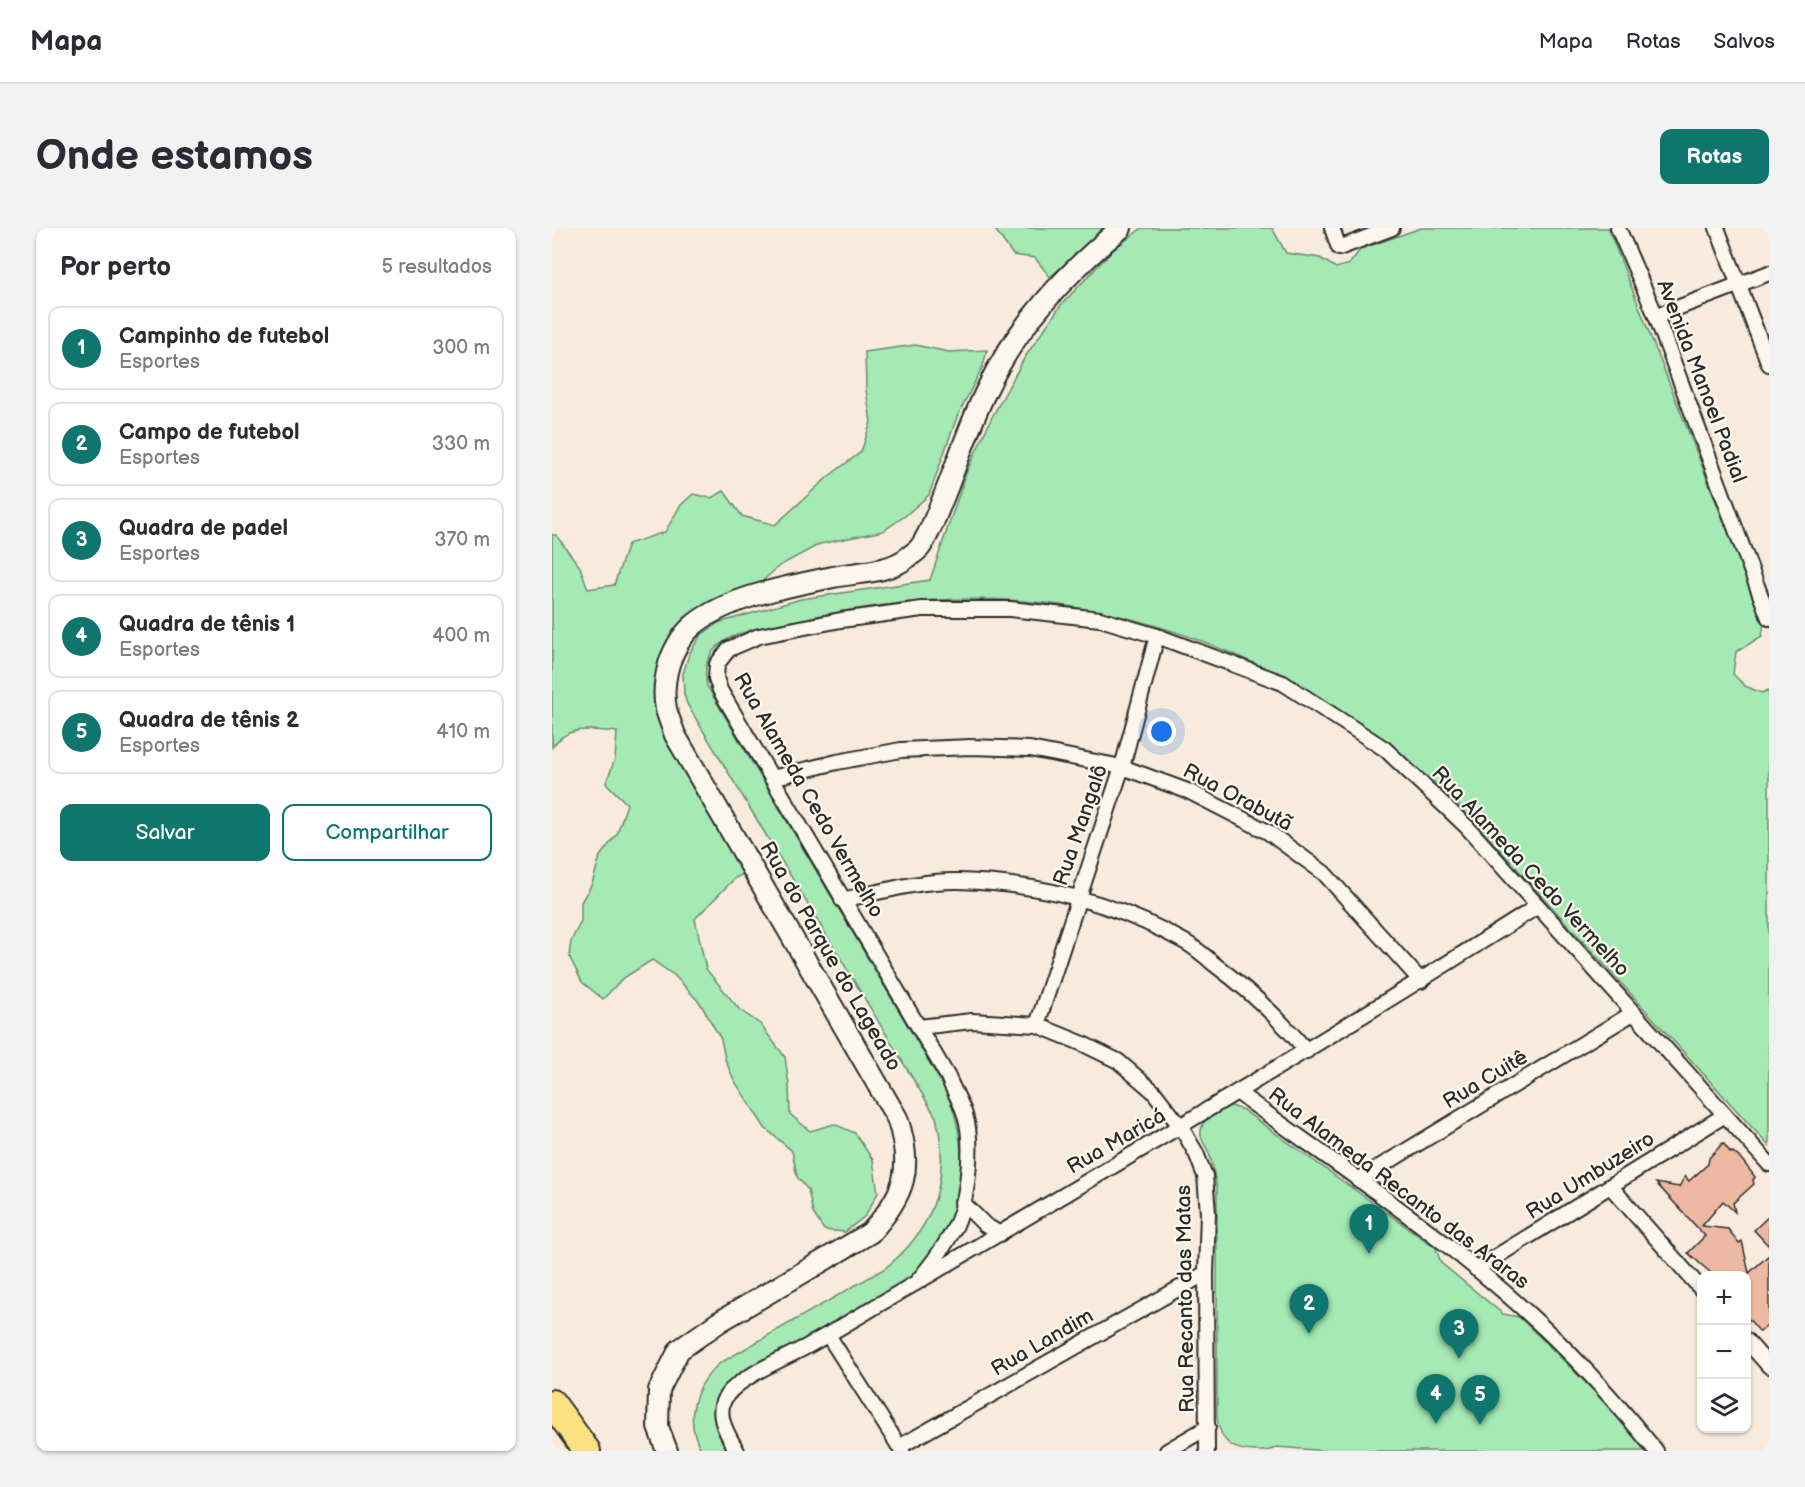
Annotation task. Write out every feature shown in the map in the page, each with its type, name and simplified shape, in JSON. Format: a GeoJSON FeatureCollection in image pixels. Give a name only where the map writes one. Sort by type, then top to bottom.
{"type":"FeatureCollection","features":[{"type":"Feature","properties":{"kind":"highway"},"geometry":{"type":"LineString","coordinates":[[552,1405],[574,1451]]}},
{"type":"Feature","properties":{"kind":"highway"},"geometry":{"type":"LineString","coordinates":[[552,1405],[587,1451]]}},
{"type":"Feature","properties":{"kind":"street","name":"Rua do Parque do Lageado"},"geometry":{"type":"LineString","coordinates":[[667,1451],[658,1427],[659,1390],[679,1350],[719,1322],[870,1233],[887,1215],[898,1198],[904,1178],[905,1154],[903,1136],[897,1118],[675,735],[666,709],[665,676],[674,649],[694,624],[716,610],[770,592],[834,576],[879,569],[904,560],[921,547],[986,390],[1032,315],[1052,291],[1121,228]]}},
{"type":"Feature","properties":{"kind":"street"},"geometry":{"type":"LineString","coordinates":[[1332,228],[1339,248],[1392,228]]}},
{"type":"Feature","properties":{"kind":"street","name":"Avenida Manoel Padial"},"geometry":{"type":"LineString","coordinates":[[1618,228],[1656,316],[1769,618]]}},
{"type":"Feature","properties":{"kind":"street"},"geometry":{"type":"LineString","coordinates":[[1717,228],[1769,364]]}},
{"type":"Feature","properties":{"kind":"street"},"geometry":{"type":"LineString","coordinates":[[1656,316],[1769,273]]}},
{"type":"Feature","properties":{"kind":"street","name":"Rua Alameda Cedo Vermelho"},"geometry":{"type":"LineString","coordinates":[[916,1283],[938,1257],[957,1222],[971,1148],[965,1115],[948,1077],[720,690],[717,678],[717,664],[729,649],[759,636],[852,618],[922,609],[1010,609],[1100,619],[1157,636],[1283,683],[1385,749],[1467,827],[1769,1164]]}},
{"type":"Feature","properties":{"kind":"street","name":"Rua Mangalô"},"geometry":{"type":"LineString","coordinates":[[1037,1025],[1122,767],[1157,636]]}},
{"type":"Feature","properties":{"kind":"street","name":"Rua Orabutã"},"geometry":{"type":"LineString","coordinates":[[772,778],[837,762],[901,750],[970,747],[1030,749],[1122,767],[1190,792],[1269,832],[1324,873],[1421,981]]}},
{"type":"Feature","properties":{"kind":"street"},"geometry":{"type":"LineString","coordinates":[[842,900],[909,886],[958,881],[1007,885],[1078,897],[1137,917],[1187,943],[1244,986],[1281,1021],[1307,1051]]}},
{"type":"Feature","properties":{"kind":"street","name":"Rua Maricá"},"geometry":{"type":"LineString","coordinates":[[737,1451],[724,1428],[721,1411],[726,1396],[742,1382],[828,1335],[1181,1127],[1421,981],[1538,906]]}},
{"type":"Feature","properties":{"kind":"street","name":"Rua Cuitê"},"geometry":{"type":"LineString","coordinates":[[1358,1180],[1633,1013]]}},
{"type":"Feature","properties":{"kind":"street","name":"Rua Recanto das Matas"},"geometry":{"type":"LineString","coordinates":[[919,1027],[972,1022],[1037,1025],[1118,1061],[1153,1091],[1181,1127],[1196,1153],[1205,1176],[1208,1213],[1207,1451]]}},
{"type":"Feature","properties":{"kind":"street","name":"Rua Alameda Recanto das Araras"},"geometry":{"type":"LineString","coordinates":[[1237,1092],[1476,1269],[1547,1330],[1629,1418],[1656,1451]]}},
{"type":"Feature","properties":{"kind":"street","name":"Rua Umbuzeiro"},"geometry":{"type":"LineString","coordinates":[[1476,1269],[1725,1115]]}},
{"type":"Feature","properties":{"kind":"street"},"geometry":{"type":"LineString","coordinates":[[1611,1187],[1697,1285]]}},
{"type":"Feature","properties":{"kind":"street"},"geometry":{"type":"LineString","coordinates":[[962,1202],[984,1225],[1000,1234]]}},
{"type":"Feature","properties":{"kind":"street","name":"Rua Landim"},"geometry":{"type":"LineString","coordinates":[[900,1449],[1206,1273]]}},
{"type":"Feature","properties":{"kind":"street"},"geometry":{"type":"LineString","coordinates":[[828,1335],[900,1449]]}},
{"type":"Feature","properties":{"kind":"street"},"geometry":{"type":"LineString","coordinates":[[1751,1346],[1769,1366]]}},
{"type":"Feature","properties":{"kind":"street"},"geometry":{"type":"LineString","coordinates":[[1167,1451],[1208,1427]]}},
{"type":"Feature","properties":{"kind":"green space"},"geometry":{"type":"Polygon","coordinates":[[[994,228],[1108,228],[1050,277],[1035,258],[1013,255],[994,228]]]}},
{"type":"Feature","properties":{"kind":"green space"},"geometry":{"type":"Polygon","coordinates":[[[1142,228],[1272,228],[1286,253],[1320,258],[1336,268],[1349,264],[1361,249],[1421,228],[1608,228],[1764,623],[1762,636],[1736,652],[1733,674],[1745,686],[1762,693],[1769,690],[1769,1146],[1458,804],[1405,758],[1350,718],[1291,682],[1230,653],[1167,629],[1101,612],[1033,602],[963,599],[891,604],[844,611],[748,631],[724,641],[715,649],[709,658],[706,671],[707,686],[948,1094],[956,1120],[961,1170],[958,1194],[940,1240],[907,1282],[726,1386],[716,1403],[714,1418],[728,1451],[702,1451],[696,1439],[692,1416],[698,1393],[711,1372],[720,1363],[884,1269],[901,1254],[915,1238],[934,1202],[941,1161],[936,1117],[687,704],[683,674],[689,654],[700,636],[718,623],[801,599],[930,580],[967,471],[992,417],[1025,357],[1061,305],[1113,250],[1142,228]]]}},
{"type":"Feature","properties":{"kind":"green space"},"geometry":{"type":"Polygon","coordinates":[[[915,345],[949,352],[987,350],[983,366],[957,417],[929,495],[883,531],[820,544],[779,566],[754,589],[715,603],[660,687],[750,871],[735,878],[695,919],[706,969],[739,1009],[760,1024],[785,1057],[790,1114],[810,1131],[834,1124],[855,1133],[873,1160],[878,1193],[865,1216],[845,1232],[824,1230],[813,1213],[808,1190],[797,1177],[792,1151],[765,1128],[734,1080],[725,1059],[721,1039],[700,1003],[675,976],[652,960],[622,979],[603,999],[582,982],[569,956],[571,941],[581,921],[581,902],[592,884],[600,856],[617,834],[627,804],[606,783],[615,759],[617,732],[582,730],[573,732],[552,747],[552,535],[556,535],[580,567],[588,589],[614,585],[628,544],[665,532],[680,506],[693,494],[711,498],[724,491],[742,516],[775,525],[829,476],[861,452],[871,422],[866,390],[865,352],[915,345]]]}},
{"type":"Feature","properties":{"kind":"green space"},"geometry":{"type":"Polygon","coordinates":[[[1231,1106],[1243,1110],[1436,1248],[1441,1263],[1503,1314],[1519,1317],[1602,1399],[1648,1451],[1327,1451],[1277,1447],[1258,1451],[1242,1450],[1225,1440],[1217,1418],[1217,1190],[1213,1167],[1202,1140],[1201,1130],[1206,1119],[1215,1111],[1231,1106]]]}},
{"type":"Feature","properties":{"kind":"building"},"geometry":{"type":"Polygon","coordinates":[[[1723,1143],[1731,1153],[1733,1152],[1742,1160],[1755,1177],[1754,1184],[1733,1203],[1735,1212],[1723,1201],[1702,1226],[1728,1229],[1739,1243],[1742,1241],[1749,1271],[1709,1271],[1688,1253],[1705,1236],[1656,1183],[1679,1187],[1685,1176],[1689,1181],[1708,1164],[1709,1158],[1723,1143]]]}},
{"type":"Feature","properties":{"kind":"building"},"geometry":{"type":"Polygon","coordinates":[[[1769,1216],[1769,1246],[1754,1230],[1769,1216]]]}},
{"type":"Feature","properties":{"kind":"building"},"geometry":{"type":"Polygon","coordinates":[[[1769,1255],[1769,1324],[1760,1332],[1751,1322],[1751,1271],[1769,1255]]]}},
{"type":"Feature","properties":{"kind":"place","name":"Campinho de futebol"},"geometry":{"type":"Point","coordinates":[1369,1254]}},
{"type":"Feature","properties":{"kind":"place","name":"Campo de futebol"},"geometry":{"type":"Point","coordinates":[1309,1334]}},
{"type":"Feature","properties":{"kind":"place","name":"Quadra de padel"},"geometry":{"type":"Point","coordinates":[1459,1359]}},
{"type":"Feature","properties":{"kind":"place","name":"Quadra de tênis 1"},"geometry":{"type":"Point","coordinates":[1436,1424]}},
{"type":"Feature","properties":{"kind":"place","name":"Quadra de tênis 2"},"geometry":{"type":"Point","coordinates":[1480,1425]}}]}
